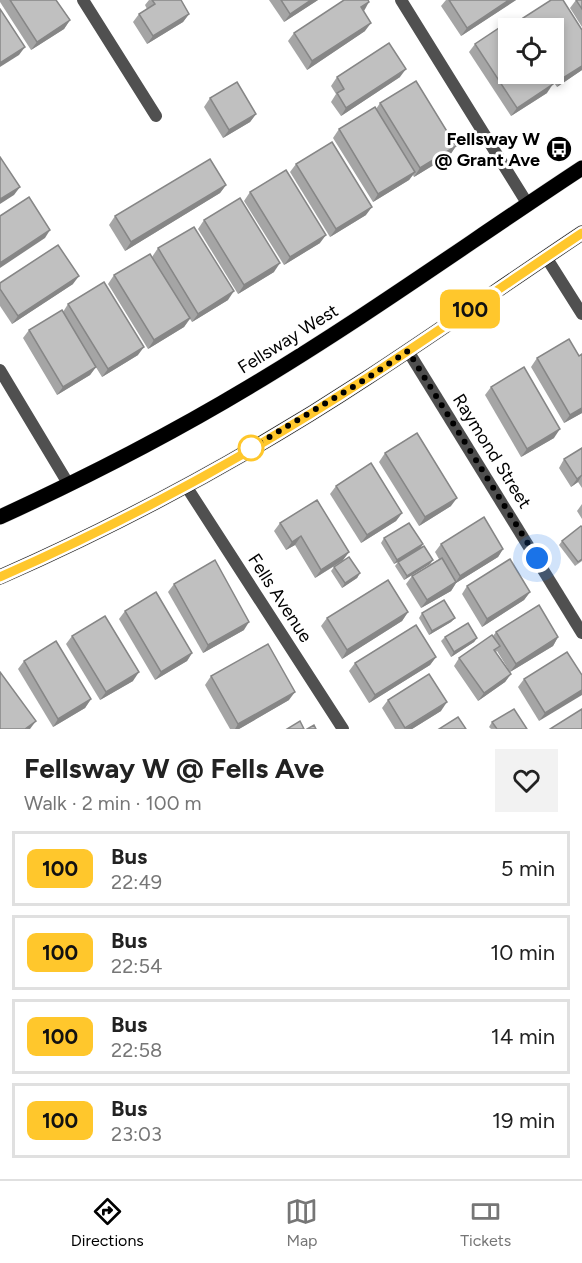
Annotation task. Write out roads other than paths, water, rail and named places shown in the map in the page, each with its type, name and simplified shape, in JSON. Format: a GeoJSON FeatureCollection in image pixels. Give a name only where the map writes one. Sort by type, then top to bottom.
{"type":"FeatureCollection","features":[{"type":"Feature","properties":{"kind":"main road","name":"Fellsway West"},"geometry":{"type":"LineString","coordinates":[[0,518],[140,448],[276,370],[381,303],[582,168]]}},
{"type":"Feature","properties":{"kind":"main road"},"geometry":{"type":"LineString","coordinates":[[0,577],[43,558],[186,486],[293,424],[408,351],[582,233]]}},
{"type":"Feature","properties":{"kind":"street"},"geometry":{"type":"LineString","coordinates":[[83,0],[156,116]]}},
{"type":"Feature","properties":{"kind":"street"},"geometry":{"type":"LineString","coordinates":[[401,0],[528,203]]}},
{"type":"Feature","properties":{"kind":"street"},"geometry":{"type":"LineString","coordinates":[[546,257],[582,314]]}},
{"type":"Feature","properties":{"kind":"street","name":"Raymond Street"},"geometry":{"type":"LineString","coordinates":[[408,351],[582,633]]}},
{"type":"Feature","properties":{"kind":"street"},"geometry":{"type":"LineString","coordinates":[[0,370],[69,485]]}},
{"type":"Feature","properties":{"kind":"street","name":"Fells Avenue"},"geometry":{"type":"LineString","coordinates":[[186,486],[343,729]]}},
{"type":"Feature","properties":{"kind":"place","name":"Fellsway W @ Grant Ave"},"geometry":{"type":"Point","coordinates":[559,149]}}]}
